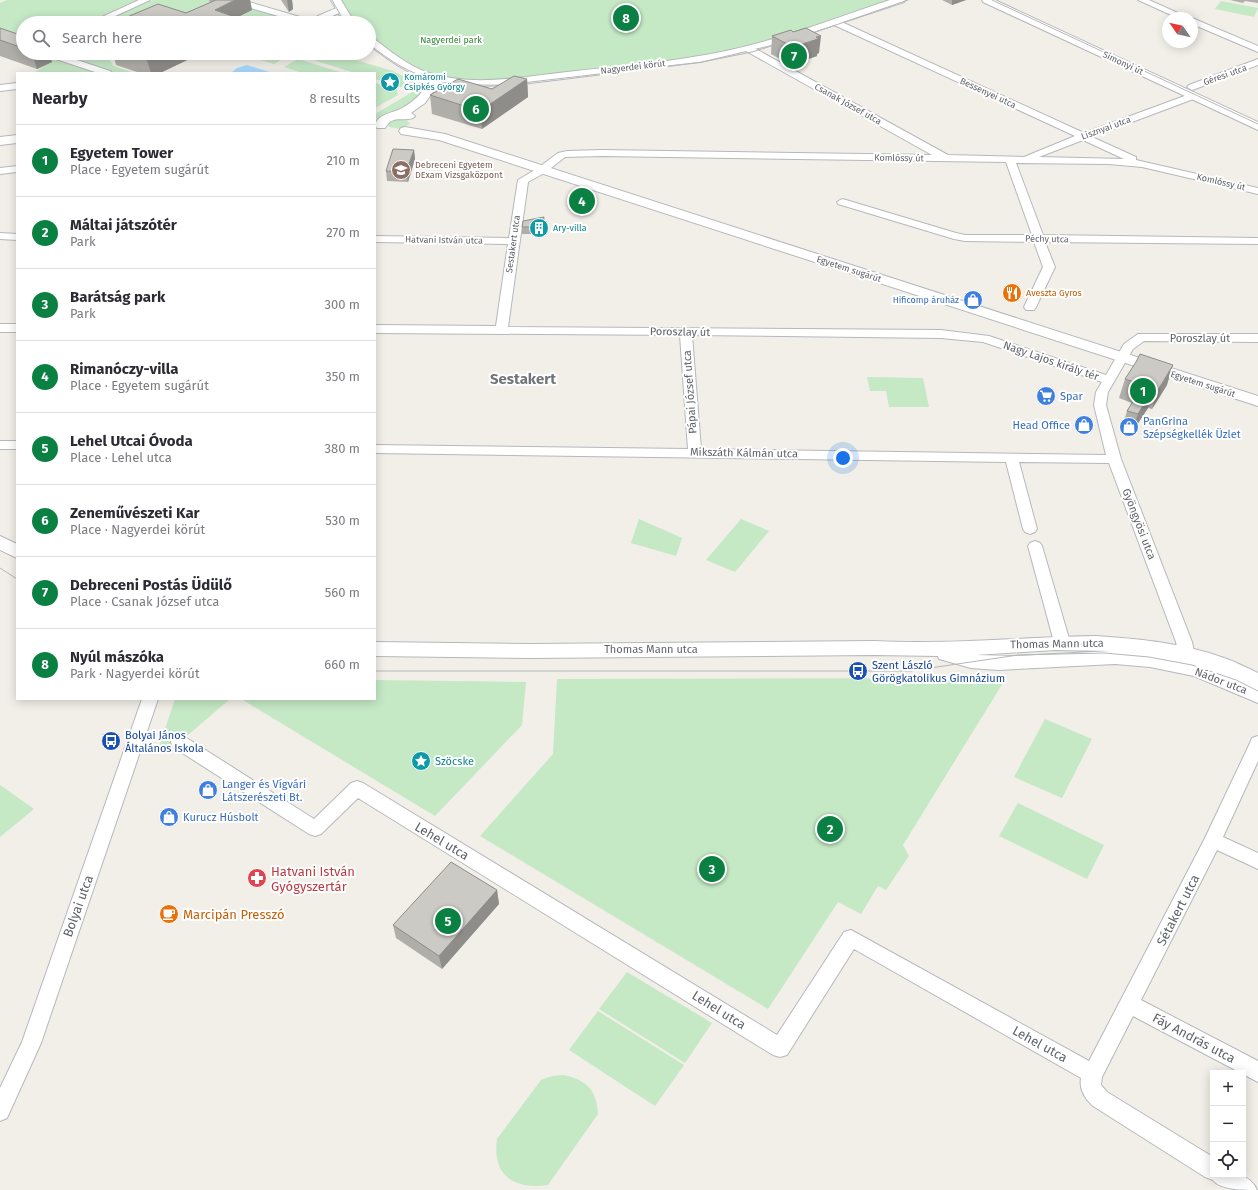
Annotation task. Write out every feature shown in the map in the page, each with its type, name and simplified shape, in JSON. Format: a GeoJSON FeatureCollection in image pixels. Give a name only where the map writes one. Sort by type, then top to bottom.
{"type":"FeatureCollection","features":[{"type":"Feature","properties":{"kind":"street"},"geometry":{"type":"LineString","coordinates":[[109,16],[146,0]]}},
{"type":"Feature","properties":{"kind":"street"},"geometry":{"type":"LineString","coordinates":[[233,0],[287,16]]}},
{"type":"Feature","properties":{"kind":"street"},"geometry":{"type":"LineString","coordinates":[[336,0],[345,16]]}},
{"type":"Feature","properties":{"kind":"street","name":"Nagyerdei körút"},"geometry":{"type":"LineString","coordinates":[[376,45],[406,67],[425,75],[452,81],[504,82],[700,59],[749,50],[900,0]]}},
{"type":"Feature","properties":{"kind":"street","name":"Simonyi út"},"geometry":{"type":"LineString","coordinates":[[988,0],[1192,92],[1258,118]]}},
{"type":"Feature","properties":{"kind":"street","name":"Simonyi út"},"geometry":{"type":"LineString","coordinates":[[1004,0],[1258,126]]}},
{"type":"Feature","properties":{"kind":"street"},"geometry":{"type":"LineString","coordinates":[[1142,0],[1154,2],[1173,12]]}},
{"type":"Feature","properties":{"kind":"street"},"geometry":{"type":"LineString","coordinates":[[324,16],[341,10]]}},
{"type":"Feature","properties":{"kind":"street","name":"Bessenyei utca"},"geometry":{"type":"LineString","coordinates":[[835,22],[1142,164]]}},
{"type":"Feature","properties":{"kind":"street"},"geometry":{"type":"LineString","coordinates":[[1198,24],[1258,49]]}},
{"type":"Feature","properties":{"kind":"street","name":"Csanak József utca"},"geometry":{"type":"LineString","coordinates":[[749,50],[948,159]]}},
{"type":"Feature","properties":{"kind":"street"},"geometry":{"type":"LineString","coordinates":[[64,60],[92,71]]}},
{"type":"Feature","properties":{"kind":"street","name":"Géresi utca"},"geometry":{"type":"LineString","coordinates":[[1192,92],[1258,62]]}},
{"type":"Feature","properties":{"kind":"street"},"geometry":{"type":"LineString","coordinates":[[437,78],[430,90],[409,110],[384,120],[386,130],[412,128],[417,111],[452,81]]}},
{"type":"Feature","properties":{"kind":"street"},"geometry":{"type":"LineString","coordinates":[[0,88],[16,86]]}},
{"type":"Feature","properties":{"kind":"street","name":"Lisznyai utca"},"geometry":{"type":"LineString","coordinates":[[1014,160],[1083,137],[1192,92]]}},
{"type":"Feature","properties":{"kind":"street","name":"Egyetem sugárút"},"geometry":{"type":"LineString","coordinates":[[398,115],[409,116],[415,122],[440,137]]}},
{"type":"Feature","properties":{"kind":"street","name":"Egyetem sugárút"},"geometry":{"type":"LineString","coordinates":[[386,130],[440,137],[1258,401]]}},
{"type":"Feature","properties":{"kind":"street"},"geometry":{"type":"LineString","coordinates":[[0,141],[16,139]]}},
{"type":"Feature","properties":{"kind":"street","name":"Komlóssy út"},"geometry":{"type":"LineString","coordinates":[[542,170],[562,155],[588,153],[1109,161],[1142,164],[1258,191]]}},
{"type":"Feature","properties":{"kind":"street"},"geometry":{"type":"LineString","coordinates":[[1014,160],[1048,267],[1030,307]]}},
{"type":"Feature","properties":{"kind":"street"},"geometry":{"type":"LineString","coordinates":[[0,171],[16,169]]}},
{"type":"Feature","properties":{"kind":"street","name":"Sestakert utca"},"geometry":{"type":"LineString","coordinates":[[501,330],[522,180],[542,170]]}},
{"type":"Feature","properties":{"kind":"street","name":"Péchy utca"},"geometry":{"type":"LineString","coordinates":[[842,202],[965,238],[1258,241]]}},
{"type":"Feature","properties":{"kind":"street"},"geometry":{"type":"LineString","coordinates":[[0,236],[16,236]]}},
{"type":"Feature","properties":{"kind":"street","name":"Hatvani István utca"},"geometry":{"type":"LineString","coordinates":[[376,239],[513,241]]}},
{"type":"Feature","properties":{"kind":"street"},"geometry":{"type":"LineString","coordinates":[[0,328],[16,328]]}},
{"type":"Feature","properties":{"kind":"street","name":"Poroszlay út"},"geometry":{"type":"LineString","coordinates":[[376,329],[941,334],[985,339]]}},
{"type":"Feature","properties":{"kind":"street","name":"Pápai József utca"},"geometry":{"type":"LineString","coordinates":[[686,332],[695,452]]}},
{"type":"Feature","properties":{"kind":"street","name":"Nagy Lajos király tér"},"geometry":{"type":"LineString","coordinates":[[985,339],[1109,380],[1128,348],[1142,337]]}},
{"type":"Feature","properties":{"kind":"street","name":"Poroszlay út"},"geometry":{"type":"LineString","coordinates":[[1142,337],[1258,338]]}},
{"type":"Feature","properties":{"kind":"street","name":"Gyöngyösi utca"},"geometry":{"type":"LineString","coordinates":[[1109,380],[1102,392],[1100,405],[1114,459],[1184,642],[1184,660]]}},
{"type":"Feature","properties":{"kind":"street"},"geometry":{"type":"LineString","coordinates":[[0,445],[16,445]]}},
{"type":"Feature","properties":{"kind":"street","name":"Mikszáth Kálmán utca"},"geometry":{"type":"LineString","coordinates":[[376,449],[695,452],[1114,459]]}},
{"type":"Feature","properties":{"kind":"street"},"geometry":{"type":"LineString","coordinates":[[1011,457],[1030,529]]}},
{"type":"Feature","properties":{"kind":"street"},"geometry":{"type":"LineString","coordinates":[[0,542],[16,551]]}},
{"type":"Feature","properties":{"kind":"street"},"geometry":{"type":"LineString","coordinates":[[1035,546],[1062,642]]}},
{"type":"Feature","properties":{"kind":"street","name":"Thomas Mann utca"},"geometry":{"type":"LineString","coordinates":[[376,650],[874,648],[928,650],[1062,642],[1133,644],[1184,660]]}},
{"type":"Feature","properties":{"kind":"street","name":"Thomas Mann utca"},"geometry":{"type":"LineString","coordinates":[[928,650],[978,662],[1013,663],[1102,658],[1184,660]]}},
{"type":"Feature","properties":{"kind":"street","name":"Nádor utca"},"geometry":{"type":"LineString","coordinates":[[1184,660],[1223,665],[1258,680]]}},
{"type":"Feature","properties":{"kind":"street","name":"Nádor utca"},"geometry":{"type":"LineString","coordinates":[[1184,660],[1217,678],[1258,696]]}},
{"type":"Feature","properties":{"kind":"street","name":"Bolyai utca"},"geometry":{"type":"LineString","coordinates":[[0,1111],[31,1043],[150,700]]}},
{"type":"Feature","properties":{"kind":"street","name":"Lehel utca"},"geometry":{"type":"LineString","coordinates":[[179,742],[315,829],[357,788],[780,1048],[851,938],[1093,1074]]}},
{"type":"Feature","properties":{"kind":"street","name":"Sétakert utca"},"geometry":{"type":"LineString","coordinates":[[1093,1074],[1213,840],[1258,743]]}},
{"type":"Feature","properties":{"kind":"street"},"geometry":{"type":"LineString","coordinates":[[1213,840],[1258,861]]}},
{"type":"Feature","properties":{"kind":"street","name":"Fáy András utca"},"geometry":{"type":"LineString","coordinates":[[1130,1004],[1258,1072]]}},
{"type":"Feature","properties":{"kind":"street"},"geometry":{"type":"LineString","coordinates":[[1093,1074],[1090,1083],[1091,1091],[1100,1099],[1210,1167]]}},
{"type":"Feature","properties":{"kind":"street"},"geometry":{"type":"LineString","coordinates":[[1227,1178],[1246,1190]]}},
{"type":"Feature","properties":{"kind":"green space"},"geometry":{"type":"Polygon","coordinates":[[[7,0],[140,0],[102,16],[16,16],[16,35],[0,29],[0,3],[7,0]]]}},
{"type":"Feature","properties":{"kind":"green space"},"geometry":{"type":"Polygon","coordinates":[[[153,0],[231,0],[286,16],[116,16],[153,0]]]}},
{"type":"Feature","properties":{"kind":"green space","name":"Nagyerdei park"},"geometry":{"type":"Polygon","coordinates":[[[336,0],[900,0],[767,44],[702,57],[507,80],[452,81],[425,75],[376,44],[376,16],[346,16],[336,0]]]}},
{"type":"Feature","properties":{"kind":"green space"},"geometry":{"type":"Polygon","coordinates":[[[1221,1],[1258,8],[1254,17],[1215,9],[1221,1]]]}},
{"type":"Feature","properties":{"kind":"green space"},"geometry":{"type":"Polygon","coordinates":[[[52,60],[109,60],[114,66],[131,72],[35,72],[52,60]]]}},
{"type":"Feature","properties":{"kind":"green space"},"geometry":{"type":"Polygon","coordinates":[[[260,60],[281,60],[274,64],[260,60]]]}},
{"type":"Feature","properties":{"kind":"green space"},"geometry":{"type":"Polygon","coordinates":[[[296,60],[301,60],[340,72],[300,72],[284,67],[296,60]]]}},
{"type":"Feature","properties":{"kind":"green space"},"geometry":{"type":"Polygon","coordinates":[[[313,60],[356,60],[393,71],[428,89],[408,108],[384,117],[376,122],[376,113],[414,91],[376,79],[376,72],[352,72],[313,60]]]}},
{"type":"Feature","properties":{"kind":"green space"},"geometry":{"type":"Polygon","coordinates":[[[376,83],[397,90],[398,95],[376,107],[376,83]]]}},
{"type":"Feature","properties":{"kind":"green space"},"geometry":{"type":"Polygon","coordinates":[[[397,119],[407,120],[410,124],[400,129],[389,127],[388,123],[397,119]]]}},
{"type":"Feature","properties":{"kind":"green space"},"geometry":{"type":"Polygon","coordinates":[[[867,377],[923,378],[929,407],[889,407],[886,391],[870,391],[867,377]]]}},
{"type":"Feature","properties":{"kind":"green space"},"geometry":{"type":"Polygon","coordinates":[[[639,519],[682,538],[676,556],[631,543],[639,519]]]}},
{"type":"Feature","properties":{"kind":"green space"},"geometry":{"type":"Polygon","coordinates":[[[741,519],[769,531],[735,572],[706,560],[741,519]]]}},
{"type":"Feature","properties":{"kind":"green space"},"geometry":{"type":"Polygon","coordinates":[[[1006,678],[903,845],[909,856],[886,890],[878,886],[861,914],[838,902],[768,1009],[480,836],[553,754],[557,679],[1006,678]]]}},
{"type":"Feature","properties":{"kind":"green space"},"geometry":{"type":"Polygon","coordinates":[[[376,680],[526,682],[522,725],[435,816],[243,700],[376,700],[376,680]]]}},
{"type":"Feature","properties":{"kind":"green space"},"geometry":{"type":"Polygon","coordinates":[[[175,700],[229,700],[168,752],[159,747],[175,700]]]}},
{"type":"Feature","properties":{"kind":"green space"},"geometry":{"type":"Polygon","coordinates":[[[1045,719],[1092,739],[1062,798],[1014,777],[1045,719]]]}},
{"type":"Feature","properties":{"kind":"green space"},"geometry":{"type":"Polygon","coordinates":[[[0,785],[34,809],[0,837],[0,785]]]}},
{"type":"Feature","properties":{"kind":"green space"},"geometry":{"type":"Polygon","coordinates":[[[1018,803],[1104,845],[1087,879],[999,836],[1018,803]]]}},
{"type":"Feature","properties":{"kind":"green space"},"geometry":{"type":"Polygon","coordinates":[[[627,972],[712,1023],[685,1063],[599,1009],[627,972]]]}},
{"type":"Feature","properties":{"kind":"green space"},"geometry":{"type":"Polygon","coordinates":[[[598,1011],[684,1065],[655,1106],[569,1050],[598,1011]]]}},
{"type":"Feature","properties":{"kind":"green space"},"geometry":{"type":"Polygon","coordinates":[[[564,1075],[585,1083],[596,1099],[598,1114],[548,1185],[525,1185],[515,1182],[502,1171],[498,1162],[496,1152],[497,1139],[541,1080],[552,1076],[564,1075]]]}},
{"type":"Feature","properties":{"kind":"water"},"geometry":{"type":"Polygon","coordinates":[[[247,65],[270,72],[232,72],[237,68],[247,65]]]}},
{"type":"Feature","properties":{"kind":"building"},"geometry":{"type":"Polygon","coordinates":[[[216,0],[235,0],[215,10],[232,16],[130,16],[158,4],[186,13],[216,0]]]}},
{"type":"Feature","properties":{"kind":"building"},"geometry":{"type":"Polygon","coordinates":[[[0,28],[16,34],[16,46],[0,40],[0,28]]]}},
{"type":"Feature","properties":{"kind":"building"},"geometry":{"type":"Polygon","coordinates":[[[806,28],[821,36],[816,37],[818,39],[793,47],[772,36],[791,30],[793,32],[806,28]]]}},
{"type":"Feature","properties":{"kind":"building"},"geometry":{"type":"Polygon","coordinates":[[[514,76],[527,79],[480,111],[430,95],[458,79],[492,89],[514,76]]]}},
{"type":"Feature","properties":{"kind":"building"},"geometry":{"type":"Polygon","coordinates":[[[393,149],[414,150],[406,172],[386,171],[393,149]]]}},
{"type":"Feature","properties":{"kind":"building"},"geometry":{"type":"Polygon","coordinates":[[[544,217],[543,227],[522,227],[523,221],[544,217]]]}},
{"type":"Feature","properties":{"kind":"building"},"geometry":{"type":"Polygon","coordinates":[[[1140,354],[1173,365],[1158,390],[1154,388],[1138,414],[1127,411],[1143,385],[1125,379],[1140,354]]]}},
{"type":"Feature","properties":{"kind":"building"},"geometry":{"type":"Polygon","coordinates":[[[451,862],[497,890],[439,956],[393,925],[451,862]]]}},
{"type":"Feature","properties":{"kind":"tram line"},"geometry":{"type":"LineString","coordinates":[[332,0],[341,16]]}},
{"type":"Feature","properties":{"kind":"tram line"},"geometry":{"type":"LineString","coordinates":[[804,36],[908,0]]}},
{"type":"Feature","properties":{"kind":"tram line"},"geometry":{"type":"LineString","coordinates":[[992,0],[1258,124]]}},
{"type":"Feature","properties":{"kind":"tram line"},"geometry":{"type":"LineString","coordinates":[[376,49],[401,67],[432,79],[465,84],[505,85],[702,62],[752,52],[781,43]]}},
{"type":"Feature","properties":{"kind":"tram line"},"geometry":{"type":"LineString","coordinates":[[0,568],[16,578]]}},
{"type":"Feature","properties":{"kind":"tram line"},"geometry":{"type":"LineString","coordinates":[[376,671],[910,671],[1018,655],[1104,653],[1149,657],[1192,665],[1236,680],[1258,691]]}},
{"type":"Feature","properties":{"kind":"place","name":"Nyúl mászóka"},"geometry":{"type":"Point","coordinates":[626,18]}},
{"type":"Feature","properties":{"kind":"place","name":"Debreceni Postás Üdülő"},"geometry":{"type":"Point","coordinates":[794,56]}},
{"type":"Feature","properties":{"kind":"place","name":"Komáromi Csipkés György"},"geometry":{"type":"Point","coordinates":[390,82]}},
{"type":"Feature","properties":{"kind":"place","name":"Zeneművészeti Kar"},"geometry":{"type":"Point","coordinates":[476,109]}},
{"type":"Feature","properties":{"kind":"place","name":"Debreceni Egyetem DExam Vizsgaközpont"},"geometry":{"type":"Point","coordinates":[401,170]}},
{"type":"Feature","properties":{"kind":"place","name":"Rimanóczy-villa"},"geometry":{"type":"Point","coordinates":[582,201]}},
{"type":"Feature","properties":{"kind":"place","name":"Ary-villa"},"geometry":{"type":"Point","coordinates":[539,228]}},
{"type":"Feature","properties":{"kind":"place","name":"Aveszta Gyros"},"geometry":{"type":"Point","coordinates":[1012,293]}},
{"type":"Feature","properties":{"kind":"place","name":"Hificomp áruház"},"geometry":{"type":"Point","coordinates":[973,300]}},
{"type":"Feature","properties":{"kind":"place","name":"Egyetem Tower"},"geometry":{"type":"Point","coordinates":[1143,391]}},
{"type":"Feature","properties":{"kind":"place","name":"Spar"},"geometry":{"type":"Point","coordinates":[1046,396]}},
{"type":"Feature","properties":{"kind":"place","name":"Head Office"},"geometry":{"type":"Point","coordinates":[1084,425]}},
{"type":"Feature","properties":{"kind":"place","name":"PanGrina Szépségkellék Üzlet"},"geometry":{"type":"Point","coordinates":[1129,427]}},
{"type":"Feature","properties":{"kind":"place","name":"Szent László Görögkatolikus Gimnázium"},"geometry":{"type":"Point","coordinates":[858,671]}},
{"type":"Feature","properties":{"kind":"place","name":"Bolyai János Általános Iskola"},"geometry":{"type":"Point","coordinates":[111,741]}},
{"type":"Feature","properties":{"kind":"place","name":"Szöcske"},"geometry":{"type":"Point","coordinates":[421,761]}},
{"type":"Feature","properties":{"kind":"place","name":"Langer és Vígvári Látszerészeti Bt."},"geometry":{"type":"Point","coordinates":[208,790]}},
{"type":"Feature","properties":{"kind":"place","name":"Kurucz Húsbolt"},"geometry":{"type":"Point","coordinates":[169,817]}},
{"type":"Feature","properties":{"kind":"place","name":"Máltai játszótér"},"geometry":{"type":"Point","coordinates":[830,829]}},
{"type":"Feature","properties":{"kind":"place","name":"Barátság park"},"geometry":{"type":"Point","coordinates":[712,869]}},
{"type":"Feature","properties":{"kind":"place","name":"Hatvani István Gyógyszertár"},"geometry":{"type":"Point","coordinates":[257,878]}},
{"type":"Feature","properties":{"kind":"place","name":"Marcipán Presszó"},"geometry":{"type":"Point","coordinates":[169,914]}},
{"type":"Feature","properties":{"kind":"place","name":"Lehel Utcai Óvoda"},"geometry":{"type":"Point","coordinates":[448,921]}},
{"type":"Feature","properties":{"kind":"district","name":"Sestakert"},"geometry":{"type":"Point","coordinates":[523,379]}}]}
